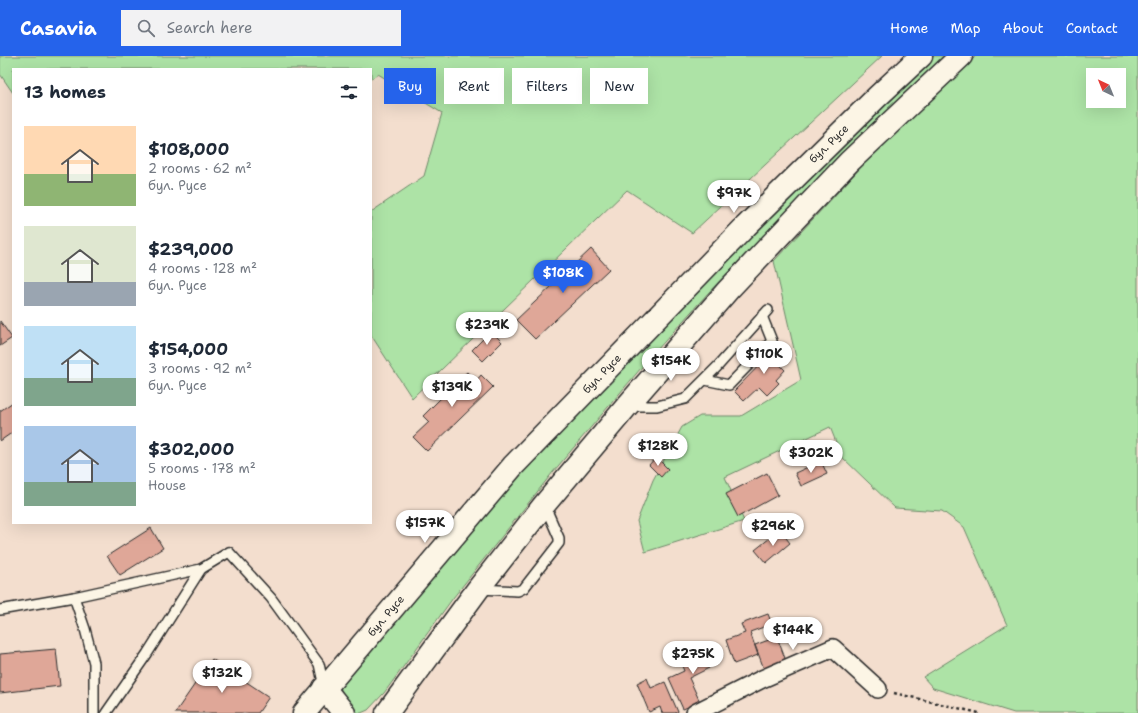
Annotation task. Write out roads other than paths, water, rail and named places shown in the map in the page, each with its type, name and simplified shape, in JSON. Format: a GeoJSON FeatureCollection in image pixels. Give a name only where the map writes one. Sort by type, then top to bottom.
{"type":"FeatureCollection","features":[{"type":"Feature","properties":{"kind":"main road","name":"бул. Русе"},"geometry":{"type":"LineString","coordinates":[[304,713],[513,466],[746,226],[877,97],[921,56]]}},
{"type":"Feature","properties":{"kind":"main road"},"geometry":{"type":"LineString","coordinates":[[387,713],[478,589],[544,505],[627,406],[728,290],[849,162],[961,56]]}},
{"type":"Feature","properties":{"kind":"main road"},"geometry":{"type":"LineString","coordinates":[[324,688],[344,713]]}},
{"type":"Feature","properties":{"kind":"street"},"geometry":{"type":"LineString","coordinates":[[695,713],[762,679],[833,648],[878,689]]}},
{"type":"Feature","properties":{"kind":"lane"},"geometry":{"type":"LineString","coordinates":[[627,406],[657,406],[686,399],[765,313],[772,341],[730,385],[705,380]]}},
{"type":"Feature","properties":{"kind":"lane"},"geometry":{"type":"LineString","coordinates":[[478,589],[518,591],[524,588],[559,543],[559,538],[544,505]]}},
{"type":"Feature","properties":{"kind":"lane"},"geometry":{"type":"LineString","coordinates":[[0,610],[74,597],[201,569],[229,552],[271,598],[318,664],[324,688]]}},
{"type":"Feature","properties":{"kind":"lane"},"geometry":{"type":"LineString","coordinates":[[106,713],[148,654],[201,569]]}},
{"type":"Feature","properties":{"kind":"lane"},"geometry":{"type":"LineString","coordinates":[[74,597],[85,629],[94,663],[94,713]]}}]}
